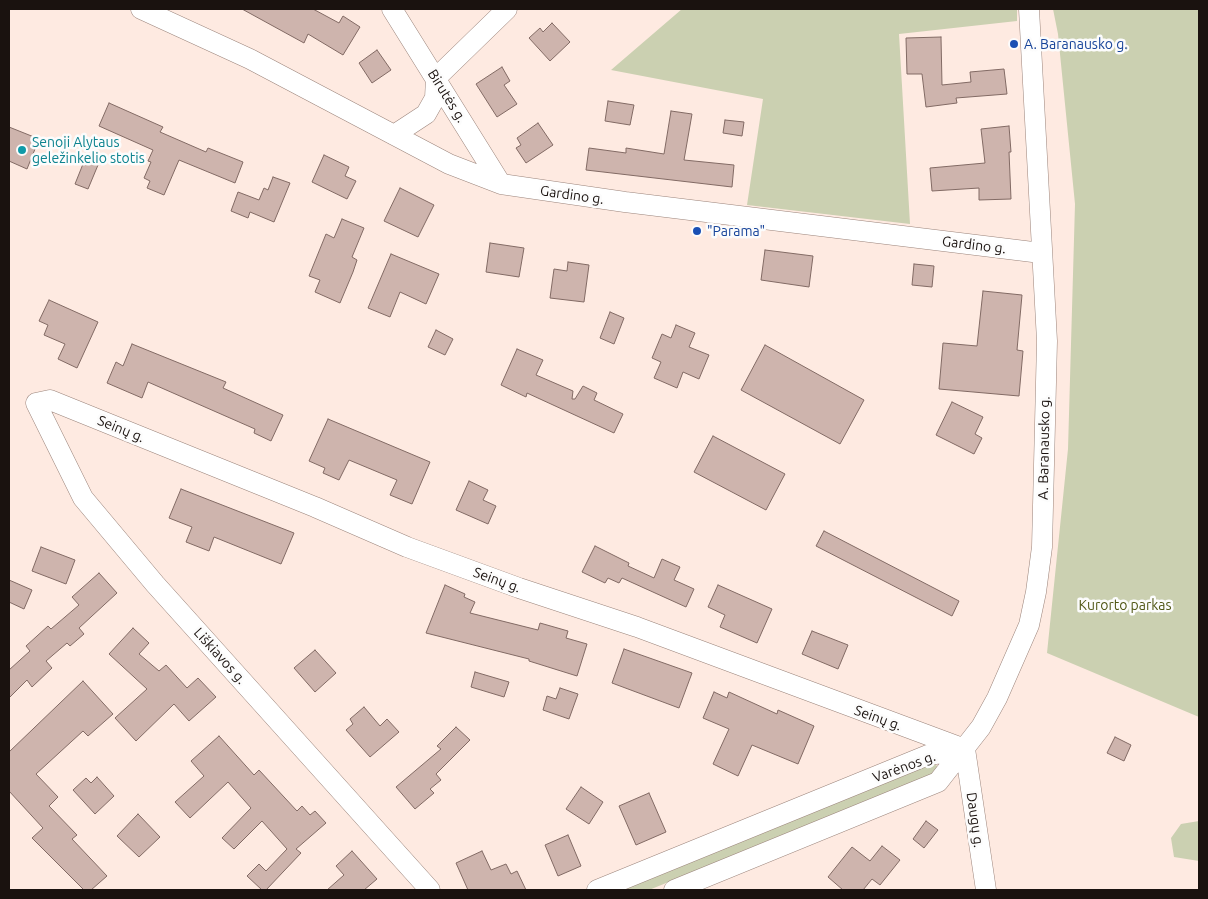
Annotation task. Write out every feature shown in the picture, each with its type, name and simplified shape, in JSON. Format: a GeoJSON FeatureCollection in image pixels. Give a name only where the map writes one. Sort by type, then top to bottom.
{"type":"FeatureCollection","features":[{"type":"Feature","properties":{"kind":"street","name":"Gardino g."},"geometry":{"type":"LineString","coordinates":[[141,9],[250,59],[449,164],[500,184],[625,202],[1041,253]]}},
{"type":"Feature","properties":{"kind":"street","name":"Birutės g."},"geometry":{"type":"LineString","coordinates":[[392,9],[500,184]]}},
{"type":"Feature","properties":{"kind":"street"},"geometry":{"type":"LineString","coordinates":[[394,136],[426,114],[434,98],[436,78],[507,9]]}},
{"type":"Feature","properties":{"kind":"street","name":"A. Baranausko g."},"geometry":{"type":"LineString","coordinates":[[964,749],[981,727],[998,698],[1029,625],[1042,547],[1047,341],[1029,9]]}},
{"type":"Feature","properties":{"kind":"street","name":"Seinų g."},"geometry":{"type":"LineString","coordinates":[[36,404],[50,400],[315,506],[407,547],[637,628],[964,749]]}},
{"type":"Feature","properties":{"kind":"street","name":"Liškiavos g."},"geometry":{"type":"LineString","coordinates":[[36,404],[83,498],[155,584],[430,890]]}},
{"type":"Feature","properties":{"kind":"street","name":"Varėnos g."},"geometry":{"type":"LineString","coordinates":[[597,890],[928,755],[964,749]]}},
{"type":"Feature","properties":{"kind":"street","name":"Varėnos g."},"geometry":{"type":"LineString","coordinates":[[674,890],[938,782],[964,749]]}},
{"type":"Feature","properties":{"kind":"street","name":"Daugų g."},"geometry":{"type":"LineString","coordinates":[[964,749],[986,890]]}},
{"type":"Feature","properties":{"kind":"green space"},"geometry":{"type":"Polygon","coordinates":[[[682,9],[1017,9],[1017,21],[899,34],[910,224],[747,205],[763,99],[611,70],[682,9]]]}},
{"type":"Feature","properties":{"kind":"green space","name":"Kurorto parkas"},"geometry":{"type":"Polygon","coordinates":[[[1053,9],[1199,9],[1199,717],[1047,653],[1068,449],[1075,204],[1058,34],[1053,9]]]}},
{"type":"Feature","properties":{"kind":"green space"},"geometry":{"type":"Polygon","coordinates":[[[933,762],[938,767],[933,774],[649,890],[618,890],[933,762]]]}},
{"type":"Feature","properties":{"kind":"green space"},"geometry":{"type":"Polygon","coordinates":[[[1199,821],[1199,861],[1174,857],[1171,838],[1181,824],[1199,821]]]}},
{"type":"Feature","properties":{"kind":"building"},"geometry":{"type":"Polygon","coordinates":[[[242,9],[313,9],[339,23],[343,16],[360,27],[343,55],[308,34],[304,43],[242,9]]]}},
{"type":"Feature","properties":{"kind":"building"},"geometry":{"type":"Polygon","coordinates":[[[552,23],[570,42],[550,61],[529,38],[540,28],[543,32],[552,23]]]}},
{"type":"Feature","properties":{"kind":"building"},"geometry":{"type":"Polygon","coordinates":[[[941,37],[942,85],[971,82],[970,72],[1004,69],[1007,94],[956,98],[957,103],[926,107],[922,74],[907,74],[906,38],[941,37]]]}},
{"type":"Feature","properties":{"kind":"building"},"geometry":{"type":"Polygon","coordinates":[[[377,50],[391,70],[372,83],[359,63],[377,50]]]}},
{"type":"Feature","properties":{"kind":"building"},"geometry":{"type":"Polygon","coordinates":[[[502,67],[510,81],[504,85],[517,104],[497,117],[476,84],[502,67]]]}},
{"type":"Feature","properties":{"kind":"building"},"geometry":{"type":"Polygon","coordinates":[[[608,101],[634,105],[630,125],[605,121],[608,101]]]}},
{"type":"Feature","properties":{"kind":"building"},"geometry":{"type":"Polygon","coordinates":[[[109,103],[163,127],[160,132],[206,152],[208,148],[243,162],[235,183],[179,160],[164,195],[147,188],[150,181],[144,178],[151,162],[148,161],[153,150],[99,126],[109,103]]]}},
{"type":"Feature","properties":{"kind":"building"},"geometry":{"type":"Polygon","coordinates":[[[671,111],[692,114],[684,160],[734,165],[732,187],[586,170],[589,148],[626,153],[626,148],[664,154],[671,111]]]}},
{"type":"Feature","properties":{"kind":"building"},"geometry":{"type":"Polygon","coordinates":[[[725,120],[744,122],[742,136],[723,133],[725,120]]]}},
{"type":"Feature","properties":{"kind":"building"},"geometry":{"type":"Polygon","coordinates":[[[538,123],[553,145],[526,163],[516,148],[521,145],[517,138],[538,123]]]}},
{"type":"Feature","properties":{"kind":"building"},"geometry":{"type":"Polygon","coordinates":[[[1009,126],[1011,199],[979,200],[979,188],[932,191],[930,168],[985,163],[981,129],[1009,126]]]}},
{"type":"Feature","properties":{"kind":"building","name":"Senoji Alytaus geležinkelio stotis"},"geometry":{"type":"Polygon","coordinates":[[[9,127],[39,139],[27,169],[9,161],[9,127]]]}},
{"type":"Feature","properties":{"kind":"building"},"geometry":{"type":"Polygon","coordinates":[[[324,155],[349,167],[345,176],[356,181],[347,199],[312,182],[324,155]]]}},
{"type":"Feature","properties":{"kind":"building"},"geometry":{"type":"Polygon","coordinates":[[[85,159],[98,165],[88,189],[75,184],[85,159]]]}},
{"type":"Feature","properties":{"kind":"building"},"geometry":{"type":"Polygon","coordinates":[[[273,177],[290,183],[274,222],[250,212],[248,218],[231,211],[238,192],[259,200],[264,188],[268,190],[273,177]]]}},
{"type":"Feature","properties":{"kind":"building"},"geometry":{"type":"Polygon","coordinates":[[[400,188],[434,205],[418,237],[384,221],[400,188]]]}},
{"type":"Feature","properties":{"kind":"building"},"geometry":{"type":"Polygon","coordinates":[[[342,219],[364,228],[352,257],[357,260],[340,303],[315,292],[320,280],[309,276],[326,234],[334,238],[342,219]]]}},
{"type":"Feature","properties":{"kind":"building"},"geometry":{"type":"Polygon","coordinates":[[[490,243],[524,248],[519,277],[486,272],[490,243]]]}},
{"type":"Feature","properties":{"kind":"building"},"geometry":{"type":"Polygon","coordinates":[[[765,250],[813,256],[809,287],[761,280],[765,250]]]}},
{"type":"Feature","properties":{"kind":"building"},"geometry":{"type":"Polygon","coordinates":[[[391,254],[439,274],[426,304],[400,292],[390,317],[368,308],[391,254]]]}},
{"type":"Feature","properties":{"kind":"building"},"geometry":{"type":"Polygon","coordinates":[[[568,262],[589,265],[584,302],[550,298],[554,269],[567,271],[568,262]]]}},
{"type":"Feature","properties":{"kind":"building"},"geometry":{"type":"Polygon","coordinates":[[[914,264],[934,266],[932,287],[912,285],[914,264]]]}},
{"type":"Feature","properties":{"kind":"building"},"geometry":{"type":"Polygon","coordinates":[[[983,291],[1022,295],[1017,350],[1023,351],[1019,396],[939,389],[943,343],[977,346],[983,291]]]}},
{"type":"Feature","properties":{"kind":"building"},"geometry":{"type":"Polygon","coordinates":[[[49,300],[98,322],[77,368],[58,359],[65,344],[44,335],[48,325],[39,321],[49,300]]]}},
{"type":"Feature","properties":{"kind":"building"},"geometry":{"type":"Polygon","coordinates":[[[610,312],[624,318],[614,344],[600,338],[610,312]]]}},
{"type":"Feature","properties":{"kind":"building"},"geometry":{"type":"Polygon","coordinates":[[[676,325],[695,333],[689,347],[709,355],[699,379],[683,372],[677,388],[654,378],[661,362],[652,358],[662,334],[671,338],[676,325]]]}},
{"type":"Feature","properties":{"kind":"building"},"geometry":{"type":"Polygon","coordinates":[[[436,330],[453,339],[445,355],[428,347],[436,330]]]}},
{"type":"Feature","properties":{"kind":"building"},"geometry":{"type":"Polygon","coordinates":[[[132,344],[226,382],[223,388],[283,415],[271,441],[254,433],[255,429],[148,382],[142,398],[107,383],[116,362],[123,366],[132,344]]]}},
{"type":"Feature","properties":{"kind":"building"},"geometry":{"type":"Polygon","coordinates":[[[765,345],[864,400],[840,444],[741,390],[765,345]]]}},
{"type":"Feature","properties":{"kind":"building"},"geometry":{"type":"Polygon","coordinates":[[[517,349],[543,360],[536,375],[573,391],[572,399],[575,399],[583,386],[597,393],[594,400],[623,414],[614,433],[527,393],[526,397],[501,385],[517,349]]]}},
{"type":"Feature","properties":{"kind":"building"},"geometry":{"type":"Polygon","coordinates":[[[952,402],[983,417],[975,434],[982,438],[974,454],[936,435],[952,402]]]}},
{"type":"Feature","properties":{"kind":"building"},"geometry":{"type":"Polygon","coordinates":[[[328,419],[430,462],[412,504],[390,495],[397,480],[349,460],[339,480],[323,473],[325,468],[309,461],[328,419]]]}},
{"type":"Feature","properties":{"kind":"building"},"geometry":{"type":"Polygon","coordinates":[[[713,436],[785,474],[766,510],[694,472],[713,436]]]}},
{"type":"Feature","properties":{"kind":"building"},"geometry":{"type":"Polygon","coordinates":[[[469,481],[488,490],[483,500],[496,506],[488,524],[456,510],[469,481]]]}},
{"type":"Feature","properties":{"kind":"building"},"geometry":{"type":"Polygon","coordinates":[[[181,489],[294,533],[281,564],[214,537],[209,551],[186,542],[192,527],[169,518],[181,489]]]}},
{"type":"Feature","properties":{"kind":"building"},"geometry":{"type":"Polygon","coordinates":[[[824,531],[959,601],[952,616],[816,546],[824,531]]]}},
{"type":"Feature","properties":{"kind":"building"},"geometry":{"type":"Polygon","coordinates":[[[595,546],[629,563],[628,566],[654,578],[662,559],[680,567],[674,580],[694,589],[686,607],[622,578],[619,583],[608,578],[605,583],[582,572],[595,546]]]}},
{"type":"Feature","properties":{"kind":"building"},"geometry":{"type":"Polygon","coordinates":[[[41,547],[75,560],[66,584],[32,571],[41,547]]]}},
{"type":"Feature","properties":{"kind":"building"},"geometry":{"type":"Polygon","coordinates":[[[99,573],[117,593],[79,628],[84,634],[70,646],[67,643],[46,661],[52,668],[32,687],[27,680],[9,698],[9,670],[30,651],[26,646],[48,626],[51,629],[79,605],[72,597],[99,573]]]}},
{"type":"Feature","properties":{"kind":"building"},"geometry":{"type":"Polygon","coordinates":[[[9,580],[32,590],[24,609],[9,602],[9,580]]]}},
{"type":"Feature","properties":{"kind":"building"},"geometry":{"type":"Polygon","coordinates":[[[445,585],[465,594],[464,597],[475,602],[470,613],[538,630],[540,623],[568,631],[566,638],[587,644],[577,676],[529,661],[529,659],[426,633],[445,585]]]}},
{"type":"Feature","properties":{"kind":"building"},"geometry":{"type":"Polygon","coordinates":[[[718,585],[772,609],[757,643],[720,627],[725,615],[708,607],[718,585]]]}},
{"type":"Feature","properties":{"kind":"building"},"geometry":{"type":"Polygon","coordinates":[[[133,628],[149,643],[139,654],[159,671],[166,665],[187,688],[198,678],[216,697],[189,721],[174,704],[136,741],[115,718],[147,689],[109,654],[133,628]]]}},
{"type":"Feature","properties":{"kind":"building"},"geometry":{"type":"Polygon","coordinates":[[[812,631],[848,645],[838,669],[802,654],[812,631]]]}},
{"type":"Feature","properties":{"kind":"building"},"geometry":{"type":"Polygon","coordinates":[[[624,649],[692,673],[679,708],[612,683],[624,649]]]}},
{"type":"Feature","properties":{"kind":"building"},"geometry":{"type":"Polygon","coordinates":[[[315,650],[336,673],[315,692],[294,668],[315,650]]]}},
{"type":"Feature","properties":{"kind":"building"},"geometry":{"type":"Polygon","coordinates":[[[475,672],[509,682],[504,697],[471,687],[475,672]]]}},
{"type":"Feature","properties":{"kind":"building"},"geometry":{"type":"Polygon","coordinates":[[[83,681],[113,714],[88,736],[83,731],[36,774],[58,797],[49,806],[77,835],[72,839],[107,876],[91,890],[84,890],[32,838],[43,828],[9,791],[9,752],[83,681]]]}},
{"type":"Feature","properties":{"kind":"building"},"geometry":{"type":"Polygon","coordinates":[[[560,688],[578,694],[569,719],[543,710],[547,696],[556,699],[560,688]]]}},
{"type":"Feature","properties":{"kind":"building"},"geometry":{"type":"Polygon","coordinates":[[[714,692],[727,698],[729,692],[777,714],[778,710],[814,726],[798,764],[752,745],[738,776],[713,764],[729,729],[703,718],[714,692]]]}},
{"type":"Feature","properties":{"kind":"building"},"geometry":{"type":"Polygon","coordinates":[[[364,707],[380,726],[387,719],[399,732],[370,757],[346,730],[353,724],[350,719],[364,707]]]}},
{"type":"Feature","properties":{"kind":"building"},"geometry":{"type":"Polygon","coordinates":[[[456,727],[470,740],[436,774],[441,780],[430,789],[434,793],[415,809],[396,787],[441,749],[437,746],[456,727]]]}},
{"type":"Feature","properties":{"kind":"building"},"geometry":{"type":"Polygon","coordinates":[[[219,736],[254,775],[259,770],[297,811],[302,806],[310,815],[315,811],[326,823],[296,849],[301,853],[266,890],[262,890],[247,876],[259,864],[266,871],[287,849],[262,821],[234,849],[222,838],[251,808],[228,782],[190,818],[175,802],[204,776],[191,761],[219,736]]]}},
{"type":"Feature","properties":{"kind":"building"},"geometry":{"type":"Polygon","coordinates":[[[1115,737],[1131,745],[1124,761],[1107,753],[1115,737]]]}},
{"type":"Feature","properties":{"kind":"building"},"geometry":{"type":"Polygon","coordinates":[[[97,777],[114,796],[95,814],[73,790],[86,778],[91,783],[97,777]]]}},
{"type":"Feature","properties":{"kind":"building"},"geometry":{"type":"Polygon","coordinates":[[[581,787],[603,802],[589,824],[566,809],[581,787]]]}},
{"type":"Feature","properties":{"kind":"building"},"geometry":{"type":"Polygon","coordinates":[[[649,793],[666,832],[636,845],[619,806],[649,793]]]}},
{"type":"Feature","properties":{"kind":"building"},"geometry":{"type":"Polygon","coordinates":[[[138,814],[160,837],[139,857],[117,836],[138,814]]]}},
{"type":"Feature","properties":{"kind":"building"},"geometry":{"type":"Polygon","coordinates":[[[926,821],[938,830],[924,848],[913,839],[926,821]]]}},
{"type":"Feature","properties":{"kind":"building"},"geometry":{"type":"Polygon","coordinates":[[[568,835],[581,866],[558,876],[545,845],[568,835]]]}},
{"type":"Feature","properties":{"kind":"building"},"geometry":{"type":"Polygon","coordinates":[[[882,846],[900,860],[880,885],[872,879],[863,890],[843,890],[828,877],[852,847],[870,861],[882,846]]]}},
{"type":"Feature","properties":{"kind":"building"},"geometry":{"type":"Polygon","coordinates":[[[352,851],[377,879],[364,890],[327,890],[344,875],[336,866],[352,851]]]}},
{"type":"Feature","properties":{"kind":"building"},"geometry":{"type":"Polygon","coordinates":[[[482,851],[491,870],[506,864],[511,874],[517,871],[526,890],[468,890],[456,863],[482,851]]]}},
{"type":"Feature","properties":{"kind":"place","name":"A. Baranausko g."},"geometry":{"type":"Point","coordinates":[1014,44]}},
{"type":"Feature","properties":{"kind":"place","name":"Senoji Alytaus geležinkelio stotis"},"geometry":{"type":"Point","coordinates":[22,150]}},
{"type":"Feature","properties":{"kind":"place","name":"\"Parama\""},"geometry":{"type":"Point","coordinates":[697,231]}}]}
